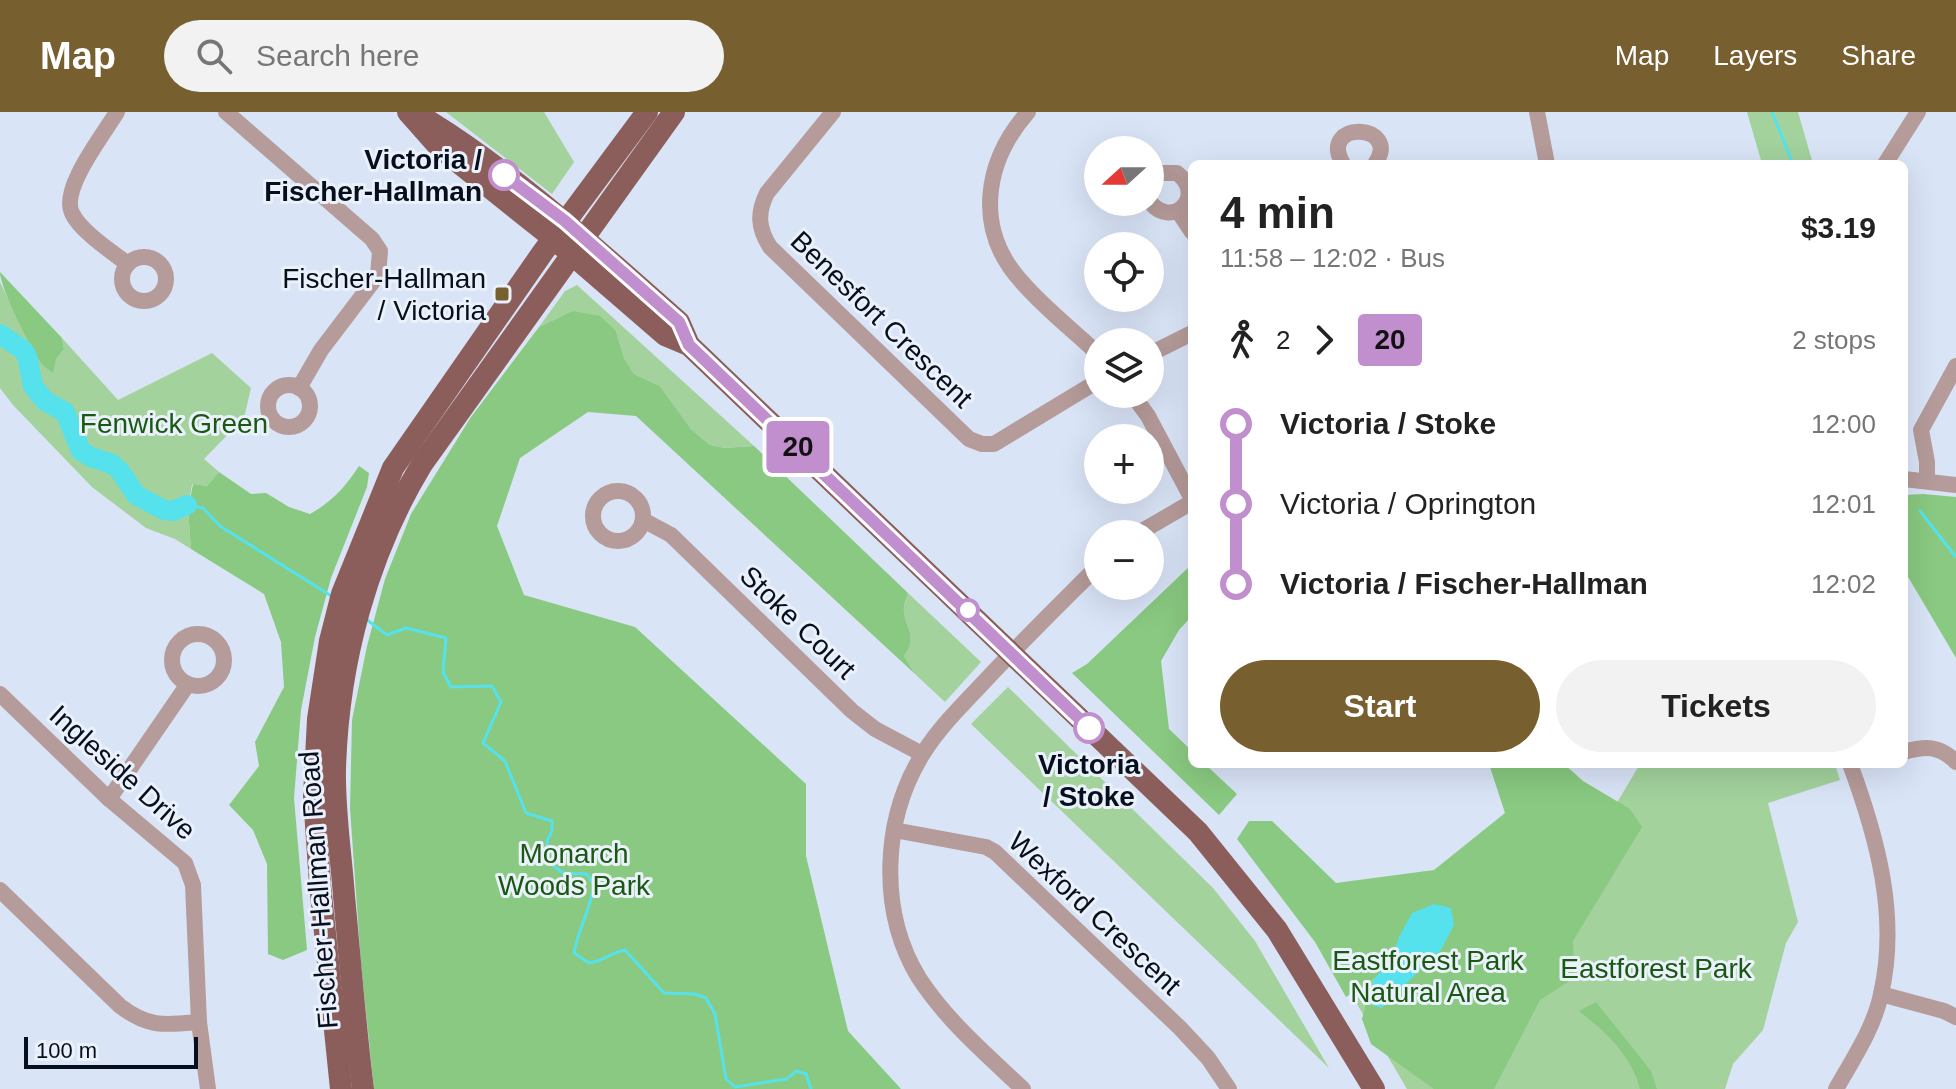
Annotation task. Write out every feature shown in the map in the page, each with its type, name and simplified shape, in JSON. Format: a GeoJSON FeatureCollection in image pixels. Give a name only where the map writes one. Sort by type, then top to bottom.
{"type":"FeatureCollection","features":[{"type":"Feature","properties":{"kind":"main road"},"geometry":{"type":"LineString","coordinates":[[411,112],[439,147],[559,230],[665,335],[689,345],[1198,832],[1277,930],[1374,1089]]}},
{"type":"Feature","properties":{"kind":"main road"},"geometry":{"type":"LineString","coordinates":[[360,574],[393,468],[559,230],[647,112]]}},
{"type":"Feature","properties":{"kind":"main road","name":"Fischer-Hallman Road"},"geometry":{"type":"LineString","coordinates":[[341,1089],[314,796],[318,719],[360,574],[422,464],[674,112]]}},
{"type":"Feature","properties":{"kind":"main road","name":"Fischer-Hallman Road"},"geometry":{"type":"LineString","coordinates":[[340,646],[336,782],[363,1089]]}},
{"type":"Feature","properties":{"kind":"street"},"geometry":{"type":"LineString","coordinates":[[117,112],[76,179],[69,202],[73,216],[80,225],[128,264]]}},
{"type":"Feature","properties":{"kind":"street"},"geometry":{"type":"LineString","coordinates":[[226,112],[372,239],[380,251],[378,275],[321,350],[299,388]]}},
{"type":"Feature","properties":{"kind":"street","name":"Benesfort Crescent"},"geometry":{"type":"LineString","coordinates":[[833,112],[767,193],[759,220],[763,237],[770,247],[969,439],[994,444],[1084,389]]}},
{"type":"Feature","properties":{"kind":"street"},"geometry":{"type":"LineString","coordinates":[[1028,112],[998,156],[990,194],[994,234],[1002,254],[1020,281],[1084,341]]}},
{"type":"Feature","properties":{"kind":"street"},"geometry":{"type":"LineString","coordinates":[[1537,112],[1546,160]]}},
{"type":"Feature","properties":{"kind":"street"},"geometry":{"type":"LineString","coordinates":[[1888,160],[1918,112]]}},
{"type":"Feature","properties":{"kind":"street"},"geometry":{"type":"LineString","coordinates":[[1341,160],[1338,151],[1340,143],[1351,132],[1359,130],[1373,135],[1379,144],[1379,160]]}},
{"type":"Feature","properties":{"kind":"street"},"geometry":{"type":"LineString","coordinates":[[1164,172],[1177,173],[1184,179],[1188,191]]}},
{"type":"Feature","properties":{"kind":"street"},"geometry":{"type":"LineString","coordinates":[[1164,213],[1178,211],[1188,198]]}},
{"type":"Feature","properties":{"kind":"street"},"geometry":{"type":"LineString","coordinates":[[1178,211],[1188,226]]}},
{"type":"Feature","properties":{"kind":"street"},"geometry":{"type":"LineString","coordinates":[[1164,347],[1188,335]]}},
{"type":"Feature","properties":{"kind":"street"},"geometry":{"type":"LineString","coordinates":[[1927,481],[1921,430],[1956,366]]}},
{"type":"Feature","properties":{"kind":"street"},"geometry":{"type":"LineString","coordinates":[[1142,408],[1188,492]]}},
{"type":"Feature","properties":{"kind":"street"},"geometry":{"type":"LineString","coordinates":[[1908,479],[1956,485]]}},
{"type":"Feature","properties":{"kind":"street"},"geometry":{"type":"LineString","coordinates":[[1160,520],[1188,502]]}},
{"type":"Feature","properties":{"kind":"street","name":"Stoke Court"},"geometry":{"type":"LineString","coordinates":[[643,520],[671,535],[852,711],[875,729],[922,754]]}},
{"type":"Feature","properties":{"kind":"street"},"geometry":{"type":"LineString","coordinates":[[1023,1089],[959,1030],[918,976],[894,913],[891,853],[903,795],[922,754],[941,727],[1084,580]]}},
{"type":"Feature","properties":{"kind":"street"},"geometry":{"type":"LineString","coordinates":[[109,799],[188,684]]}},
{"type":"Feature","properties":{"kind":"street","name":"Ingleside Drive"},"geometry":{"type":"LineString","coordinates":[[0,694],[109,799],[185,863],[193,885],[199,1022],[208,1089]]}},
{"type":"Feature","properties":{"kind":"street"},"geometry":{"type":"LineString","coordinates":[[1908,751],[1936,747],[1956,762]]}},
{"type":"Feature","properties":{"kind":"street"},"geometry":{"type":"LineString","coordinates":[[1836,1089],[1860,1047],[1881,994],[1888,933],[1886,896],[1857,768]]}},
{"type":"Feature","properties":{"kind":"street","name":"Wexford Crescent"},"geometry":{"type":"LineString","coordinates":[[894,830],[976,845],[995,852],[1180,1028],[1208,1058],[1229,1089]]}},
{"type":"Feature","properties":{"kind":"street"},"geometry":{"type":"LineString","coordinates":[[0,890],[120,1006],[139,1020],[155,1024],[199,1022]]}},
{"type":"Feature","properties":{"kind":"street"},"geometry":{"type":"LineString","coordinates":[[1881,994],[1956,1017]]}},
{"type":"Feature","properties":{"kind":"green space"},"geometry":{"type":"Polygon","coordinates":[[[446,112],[544,112],[574,162],[552,194],[446,112]]]}},
{"type":"Feature","properties":{"kind":"green space"},"geometry":{"type":"Polygon","coordinates":[[[1747,112],[1798,112],[1812,160],[1761,160],[1747,112]]]}},
{"type":"Feature","properties":{"kind":"green space"},"geometry":{"type":"Polygon","coordinates":[[[0,272],[62,338],[64,349],[56,359],[53,373],[43,365],[25,334],[5,291],[0,272]]]}},
{"type":"Feature","properties":{"kind":"green space","name":"Fenwick Green"},"geometry":{"type":"Polygon","coordinates":[[[0,282],[22,327],[56,359],[64,349],[62,338],[118,400],[212,353],[251,388],[244,418],[204,459],[219,472],[207,486],[192,484],[188,510],[191,549],[146,528],[92,487],[0,388],[0,282]]]}},
{"type":"Feature","properties":{"kind":"green space"},"geometry":{"type":"Polygon","coordinates":[[[577,285],[754,446],[725,448],[710,445],[691,429],[660,386],[634,374],[624,358],[616,331],[572,311],[539,327],[565,291],[577,285]]]}},
{"type":"Feature","properties":{"kind":"green space","name":"Monarch Woods Park"},"geometry":{"type":"Polygon","coordinates":[[[572,311],[600,316],[616,331],[624,358],[634,374],[660,386],[691,429],[710,445],[725,448],[754,446],[908,593],[904,613],[911,636],[904,656],[915,674],[636,416],[588,412],[520,458],[497,526],[524,595],[635,627],[806,784],[806,856],[848,1031],[901,1089],[374,1089],[350,808],[352,720],[367,646],[385,579],[411,514],[471,417],[539,327],[572,311]]]}},
{"type":"Feature","properties":{"kind":"green space"},"geometry":{"type":"Polygon","coordinates":[[[359,466],[369,473],[367,487],[331,578],[315,637],[301,710],[294,798],[307,950],[283,960],[268,954],[267,864],[253,830],[229,805],[259,766],[255,742],[284,687],[281,642],[264,594],[191,549],[188,510],[193,484],[207,486],[219,472],[251,494],[266,493],[289,507],[310,514],[338,493],[359,466]]]}},
{"type":"Feature","properties":{"kind":"green space"},"geometry":{"type":"Polygon","coordinates":[[[1908,495],[1956,497],[1956,658],[1908,577],[1908,495]]]}},
{"type":"Feature","properties":{"kind":"green space"},"geometry":{"type":"Polygon","coordinates":[[[1188,568],[1188,620],[1161,661],[1169,729],[1188,747],[1188,768],[1209,768],[1237,794],[1219,815],[1072,673],[1087,664],[1154,600],[1164,600],[1164,591],[1188,568]]]}},
{"type":"Feature","properties":{"kind":"green space"},"geometry":{"type":"Polygon","coordinates":[[[908,593],[981,662],[945,702],[915,674],[904,656],[911,636],[904,613],[908,593]]]}},
{"type":"Feature","properties":{"kind":"green space"},"geometry":{"type":"Polygon","coordinates":[[[1008,687],[1213,888],[1255,941],[1329,1068],[971,724],[1008,687]]]}},
{"type":"Feature","properties":{"kind":"green space","name":"Eastforest Park Natural Area"},"geometry":{"type":"Polygon","coordinates":[[[1490,768],[1568,768],[1583,781],[1630,809],[1642,827],[1573,941],[1574,978],[1540,1000],[1494,1089],[1434,1089],[1371,1044],[1362,1019],[1366,1003],[1382,1008],[1394,995],[1399,937],[1380,973],[1346,997],[1315,942],[1237,839],[1249,821],[1272,821],[1336,883],[1434,870],[1505,813],[1490,768]]]}},
{"type":"Feature","properties":{"kind":"green space","name":"Eastforest Park"},"geometry":{"type":"Polygon","coordinates":[[[1638,768],[1836,768],[1840,780],[1768,803],[1798,922],[1786,943],[1763,1030],[1733,1064],[1725,1089],[1407,1089],[1294,897],[1341,923],[1609,816],[1638,768]]]}},
{"type":"Feature","properties":{"kind":"green space"},"geometry":{"type":"Polygon","coordinates":[[[1596,1002],[1651,1071],[1657,1089],[1640,1089],[1624,1055],[1579,1011],[1596,1002]]]}},
{"type":"Feature","properties":{"kind":"water"},"geometry":{"type":"Polygon","coordinates":[[[1434,904],[1451,908],[1454,925],[1441,950],[1381,1008],[1366,1003],[1374,979],[1391,961],[1412,913],[1434,904]]]}},
{"type":"Feature","properties":{"kind":"waterway"},"geometry":{"type":"LineString","coordinates":[[1772,112],[1791,160]]}},
{"type":"Feature","properties":{"kind":"waterway"},"geometry":{"type":"LineString","coordinates":[[0,334],[23,350],[33,386],[45,401],[65,412],[81,451],[112,464],[136,495],[164,510],[173,511],[187,505]]}},
{"type":"Feature","properties":{"kind":"waterway"},"geometry":{"type":"LineString","coordinates":[[187,505],[203,508],[220,526],[333,597]]}},
{"type":"Feature","properties":{"kind":"waterway"},"geometry":{"type":"LineString","coordinates":[[1920,511],[1956,557]]}},
{"type":"Feature","properties":{"kind":"waterway"},"geometry":{"type":"LineString","coordinates":[[366,619],[387,635],[406,628],[446,638],[443,672],[451,687],[492,686],[501,702],[483,743],[505,761],[526,813],[552,821],[552,831],[547,841],[548,862],[563,873],[587,874],[594,885],[574,953],[589,963],[625,950],[664,993],[695,994],[706,998],[715,1014],[726,1079],[735,1087],[787,1079],[796,1071],[806,1074],[811,1089]]}},
{"type":"Feature","properties":{"kind":"bus line","name":"20"},"geometry":{"type":"LineString","coordinates":[[504,175],[565,221],[679,322],[689,345],[1089,728]]}},
{"type":"Feature","properties":{"kind":"place","name":"Victoria / Fischer-Hallman"},"geometry":{"type":"Point","coordinates":[504,175]}},
{"type":"Feature","properties":{"kind":"place","name":"Fischer-Hallman / Victoria"},"geometry":{"type":"Point","coordinates":[502,294]}},
{"type":"Feature","properties":{"kind":"place","name":"Victoria / Stoke"},"geometry":{"type":"Point","coordinates":[1089,728]}}]}
